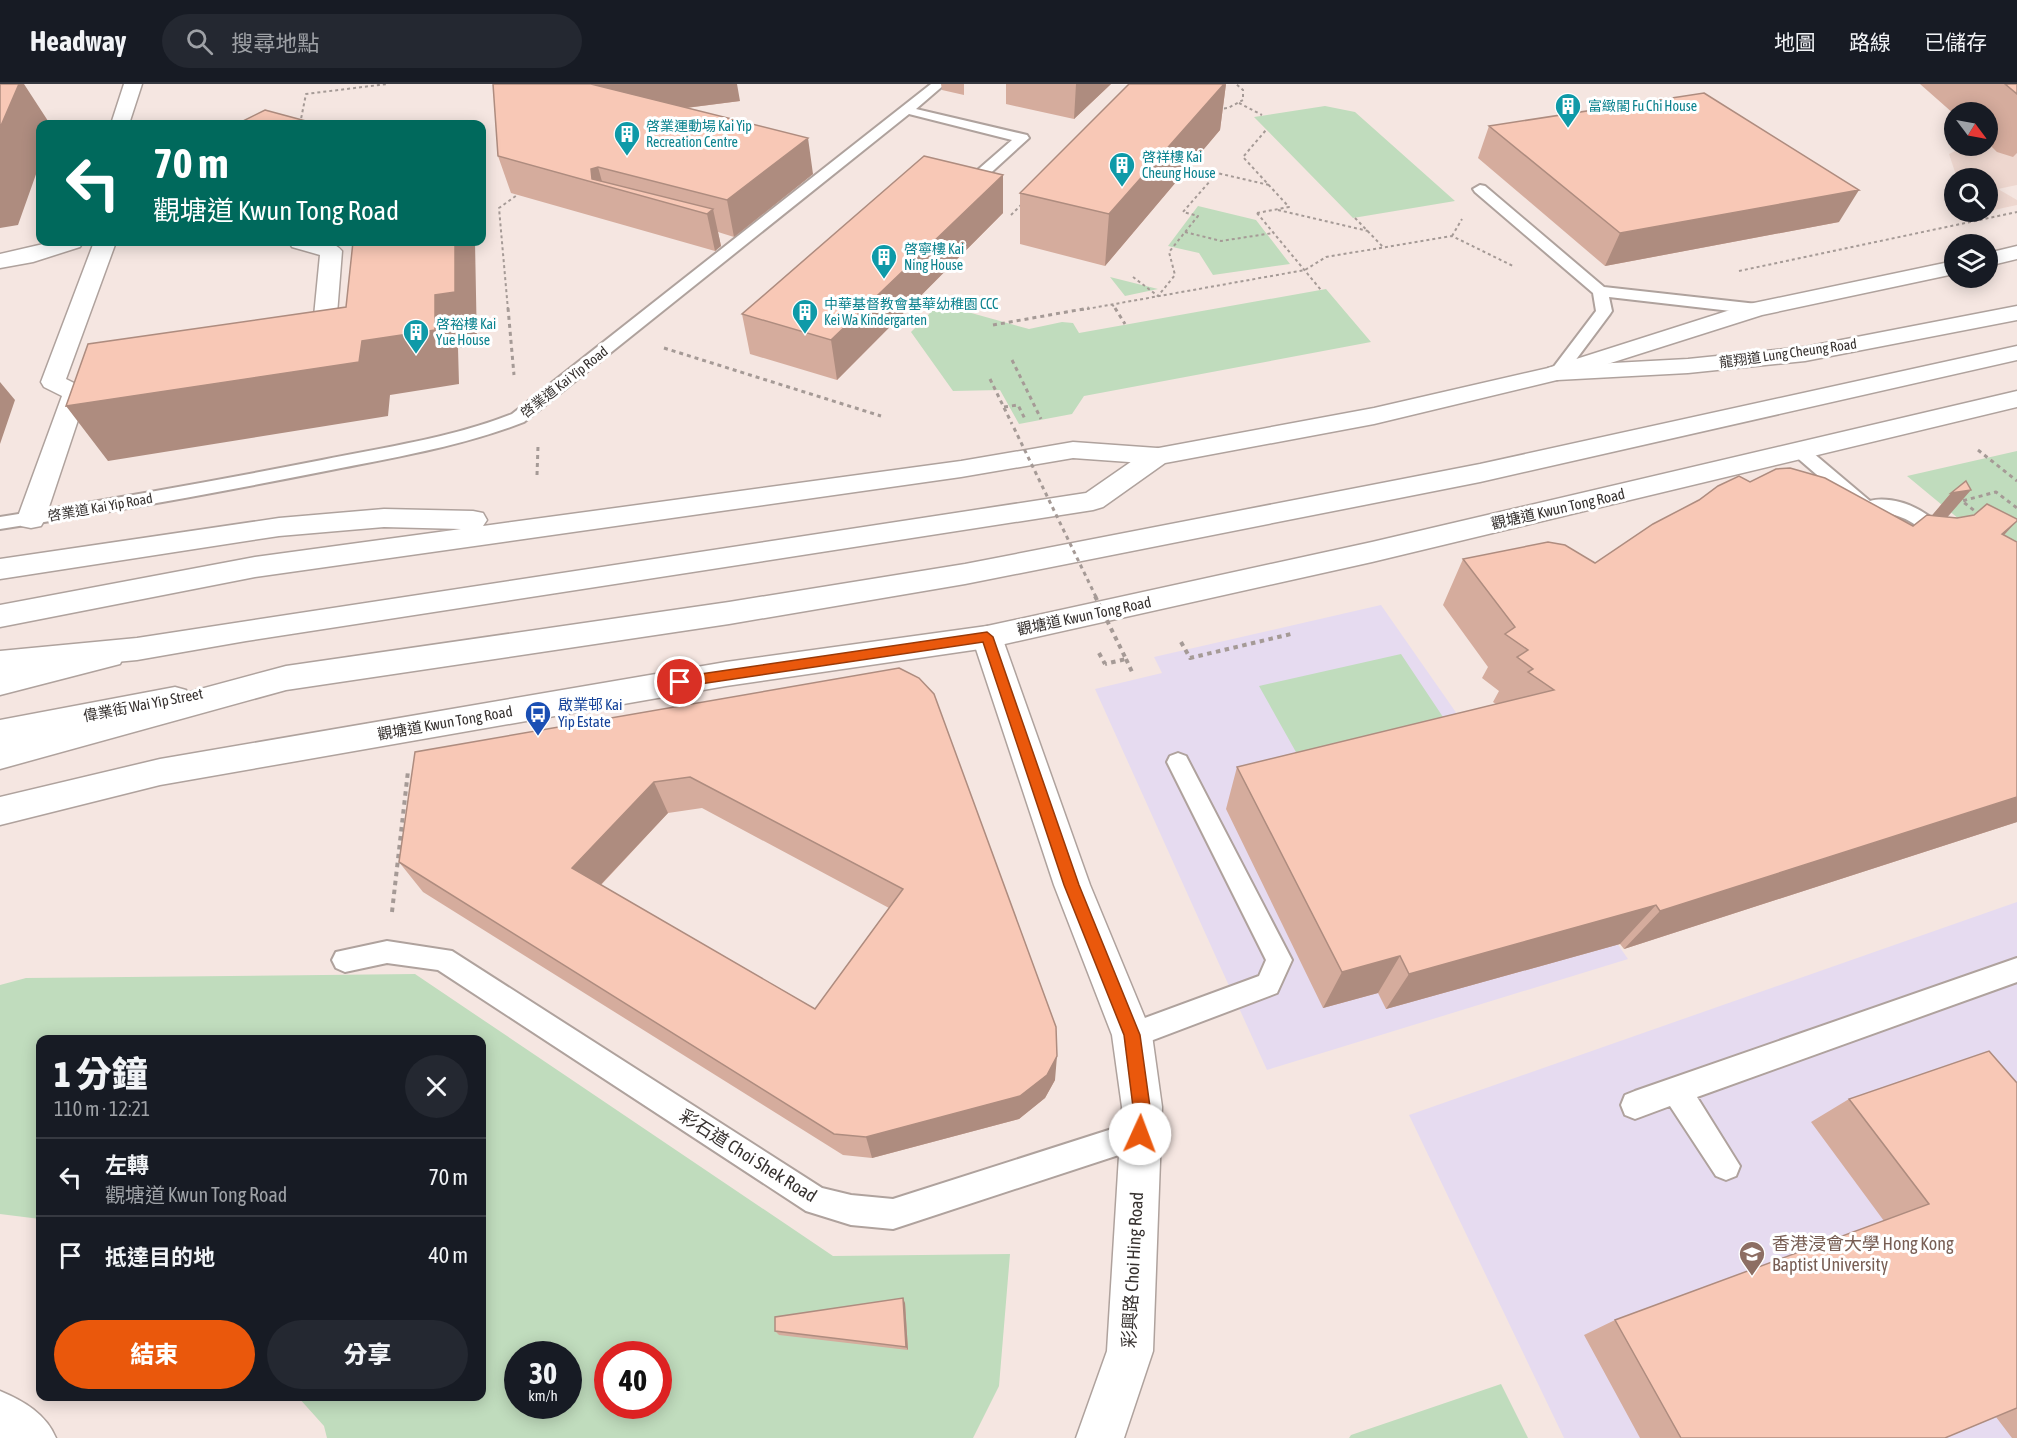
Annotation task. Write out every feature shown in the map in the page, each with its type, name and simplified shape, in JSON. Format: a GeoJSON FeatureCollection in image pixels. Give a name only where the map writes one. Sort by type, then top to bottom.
{"type":"FeatureCollection","features":[{"type":"Feature","properties":{"kind":"main road"},"geometry":{"type":"LineString","coordinates":[[121,120],[133,84]]}},
{"type":"Feature","properties":{"kind":"main road"},"geometry":{"type":"LineString","coordinates":[[0,261],[25,257],[59,246]]}},
{"type":"Feature","properties":{"kind":"main road"},"geometry":{"type":"LineString","coordinates":[[32,519],[87,391],[53,382],[104,246]]}},
{"type":"Feature","properties":{"kind":"main road"},"geometry":{"type":"LineString","coordinates":[[298,356],[322,352],[331,251],[314,246]]}},
{"type":"Feature","properties":{"kind":"main road"},"geometry":{"type":"LineString","coordinates":[[1998,257],[2017,252]]}},
{"type":"Feature","properties":{"kind":"main road"},"geometry":{"type":"LineString","coordinates":[[1998,266],[2017,264]]}},
{"type":"Feature","properties":{"kind":"main road"},"geometry":{"type":"LineString","coordinates":[[0,616],[255,567],[949,471],[1073,450],[1157,456],[1374,416],[1557,374],[1757,309],[1944,271]]}},
{"type":"Feature","properties":{"kind":"main road","name":"龍翔道 Lung Cheung Road"},"geometry":{"type":"LineString","coordinates":[[1557,374],[1688,366],[1805,354],[2017,313]]}},
{"type":"Feature","properties":{"kind":"main road"},"geometry":{"type":"LineString","coordinates":[[0,756],[286,678],[718,614],[965,574],[1480,473],[2017,353]]}},
{"type":"Feature","properties":{"kind":"main road","name":"觀塘道 Kwun Tong Road"},"geometry":{"type":"LineString","coordinates":[[0,811],[172,770],[726,674],[987,637],[1361,555],[2017,399]]}},
{"type":"Feature","properties":{"kind":"main road"},"geometry":{"type":"LineString","coordinates":[[0,683],[137,649],[246,630],[1094,501],[1157,456]]}},
{"type":"Feature","properties":{"kind":"main road"},"geometry":{"type":"LineString","coordinates":[[0,569],[279,527],[384,518],[456,519],[543,526]]}},
{"type":"Feature","properties":{"kind":"main road","name":"彩興路 Choi Hing Road"},"geometry":{"type":"LineString","coordinates":[[987,637],[1072,885],[1132,1035],[1142,1107],[1130,1351],[1100,1438]]}},
{"type":"Feature","properties":{"kind":"main road"},"geometry":{"type":"LineString","coordinates":[[0,662],[137,649]]}},
{"type":"Feature","properties":{"kind":"main road","name":"偉業街 Wai Yip Street"},"geometry":{"type":"LineString","coordinates":[[0,733],[286,678]]}},
{"type":"Feature","properties":{"kind":"main road"},"geometry":{"type":"LineString","coordinates":[[0,1415],[32,1438]]}},
{"type":"Feature","properties":{"kind":"lane","name":"啓業道 Kai Yip Road"},"geometry":{"type":"LineString","coordinates":[[0,523],[32,519],[466,436],[518,418],[939,84]]}},
{"type":"Feature","properties":{"kind":"lane"},"geometry":{"type":"LineString","coordinates":[[906,110],[1022,138],[978,177]]}},
{"type":"Feature","properties":{"kind":"lane"},"geometry":{"type":"LineString","coordinates":[[1480,189],[1600,291],[1757,309]]}},
{"type":"Feature","properties":{"kind":"lane"},"geometry":{"type":"LineString","coordinates":[[717,238],[738,244]]}},
{"type":"Feature","properties":{"kind":"lane"},"geometry":{"type":"LineString","coordinates":[[1557,374],[1604,311],[1600,291]]}},
{"type":"Feature","properties":{"kind":"lane"},"geometry":{"type":"LineString","coordinates":[[1800,451],[1866,507]]}},
{"type":"Feature","properties":{"kind":"lane"},"geometry":{"type":"LineString","coordinates":[[1132,1035],[1268,985],[1279,960],[1178,762]]}},
{"type":"Feature","properties":{"kind":"lane","name":"彩石道 Choi Shek Road"},"geometry":{"type":"LineString","coordinates":[[345,960],[387,952],[443,959],[816,1201],[850,1210],[893,1214],[1140,1134]]}},
{"type":"Feature","properties":{"kind":"lane"},"geometry":{"type":"LineString","coordinates":[[1635,1105],[2017,970]]}},
{"type":"Feature","properties":{"kind":"lane"},"geometry":{"type":"LineString","coordinates":[[1676,1090],[1726,1166]]}},
{"type":"Feature","properties":{"kind":"path"},"geometry":{"type":"LineString","coordinates":[[301,120],[306,94],[387,84]]}},
{"type":"Feature","properties":{"kind":"path"},"geometry":{"type":"LineString","coordinates":[[1216,110],[1239,103],[1245,95],[1236,84]]}},
{"type":"Feature","properties":{"kind":"path"},"geometry":{"type":"LineString","coordinates":[[1239,103],[1262,115]]}},
{"type":"Feature","properties":{"kind":"path"},"geometry":{"type":"LineString","coordinates":[[1266,130],[1243,157],[1289,207],[1257,213],[1321,290]]}},
{"type":"Feature","properties":{"kind":"path"},"geometry":{"type":"LineString","coordinates":[[1158,296],[1175,275],[1169,252],[1198,216],[1183,212],[1217,172],[1269,185]]}},
{"type":"Feature","properties":{"kind":"path"},"geometry":{"type":"LineString","coordinates":[[518,418],[499,208],[523,191]]}},
{"type":"Feature","properties":{"kind":"path"},"geometry":{"type":"LineString","coordinates":[[1011,215],[1022,204]]}},
{"type":"Feature","properties":{"kind":"path"},"geometry":{"type":"LineString","coordinates":[[1276,210],[1368,231]]}},
{"type":"Feature","properties":{"kind":"path"},"geometry":{"type":"LineString","coordinates":[[1735,272],[2017,212]]}},
{"type":"Feature","properties":{"kind":"path"},"geometry":{"type":"LineString","coordinates":[[1355,218],[1384,248]]}},
{"type":"Feature","properties":{"kind":"path"},"geometry":{"type":"LineString","coordinates":[[1185,232],[1221,241],[1274,233]]}},
{"type":"Feature","properties":{"kind":"path"},"geometry":{"type":"LineString","coordinates":[[993,325],[1305,270],[1326,257],[1452,236],[1519,268],[1531,271],[1570,265]]}},
{"type":"Feature","properties":{"kind":"path"},"geometry":{"type":"LineString","coordinates":[[1133,277],[1158,296]]}},
{"type":"Feature","properties":{"kind":"path"},"geometry":{"type":"LineString","coordinates":[[1112,304],[1125,324]]}},
{"type":"Feature","properties":{"kind":"path"},"geometry":{"type":"LineString","coordinates":[[657,346],[881,416]]}},
{"type":"Feature","properties":{"kind":"path"},"geometry":{"type":"LineString","coordinates":[[1012,360],[1046,427]]}},
{"type":"Feature","properties":{"kind":"path"},"geometry":{"type":"LineString","coordinates":[[990,379],[1133,674]]}},
{"type":"Feature","properties":{"kind":"path"},"geometry":{"type":"LineString","coordinates":[[1004,407],[1018,405],[1029,425]]}},
{"type":"Feature","properties":{"kind":"path"},"geometry":{"type":"LineString","coordinates":[[1978,450],[2017,481]]}},
{"type":"Feature","properties":{"kind":"path"},"geometry":{"type":"LineString","coordinates":[[1981,515],[1962,501],[1996,492],[2017,508]]}},
{"type":"Feature","properties":{"kind":"path"},"geometry":{"type":"LineString","coordinates":[[1181,642],[1190,658],[1291,634]]}},
{"type":"Feature","properties":{"kind":"path"},"geometry":{"type":"LineString","coordinates":[[1099,652],[1106,664],[1126,659]]}},
{"type":"Feature","properties":{"kind":"path"},"geometry":{"type":"LineString","coordinates":[[387,952],[409,769]]}},
{"type":"Feature","properties":{"kind":"shaded area"},"geometry":{"type":"Polygon","coordinates":[[[2017,134],[2017,185],[1998,189],[1998,168],[1954,168],[1950,156],[1998,156],[1998,135],[2017,134]]]}},
{"type":"Feature","properties":{"kind":"shaded area"},"geometry":{"type":"Polygon","coordinates":[[[1998,189],[2017,200],[2017,205],[1998,209],[1998,189]]]}},
{"type":"Feature","properties":{"kind":"shaded area"},"geometry":{"type":"Polygon","coordinates":[[[1381,605],[1628,959],[1267,1070],[1095,689],[1162,673],[1154,657],[1381,605]]]}},
{"type":"Feature","properties":{"kind":"shaded area","name":"香港浸會大學 Hong Kong Baptist University"},"geometry":{"type":"Polygon","coordinates":[[[2017,902],[2017,1438],[1564,1438],[1409,1115],[2017,902]]]}},
{"type":"Feature","properties":{"kind":"green space"},"geometry":{"type":"Polygon","coordinates":[[[1325,106],[1355,112],[1455,201],[1353,218],[1254,117],[1325,106]]]}},
{"type":"Feature","properties":{"kind":"green space"},"geometry":{"type":"Polygon","coordinates":[[[1198,206],[1256,220],[1290,264],[1213,275],[1199,253],[1168,246],[1198,206]]]}},
{"type":"Feature","properties":{"kind":"green space"},"geometry":{"type":"Polygon","coordinates":[[[1110,277],[1158,289],[1125,296],[1110,277]]]}},
{"type":"Feature","properties":{"kind":"green space"},"geometry":{"type":"Polygon","coordinates":[[[1326,289],[1371,342],[1084,396],[1072,414],[1019,424],[1000,390],[953,391],[911,332],[939,304],[1029,329],[1062,322],[1073,323],[1079,333],[1326,289]]]}},
{"type":"Feature","properties":{"kind":"green space"},"geometry":{"type":"Polygon","coordinates":[[[2017,451],[2017,567],[1907,476],[2017,451]]]}},
{"type":"Feature","properties":{"kind":"green space"},"geometry":{"type":"Polygon","coordinates":[[[1401,654],[1455,735],[1306,770],[1259,686],[1401,654]]]}},
{"type":"Feature","properties":{"kind":"green space"},"geometry":{"type":"Polygon","coordinates":[[[415,974],[833,1256],[1010,1254],[999,1386],[973,1438],[327,1438],[324,1426],[302,1401],[486,1401],[486,1035],[36,1035],[36,1218],[0,1214],[0,985],[26,978],[415,974]]]}},
{"type":"Feature","properties":{"kind":"green space"},"geometry":{"type":"Polygon","coordinates":[[[1501,1384],[1528,1438],[1349,1438],[1351,1435],[1501,1384]]]}},
{"type":"Feature","properties":{"kind":"building"},"geometry":{"type":"Polygon","coordinates":[[[0,84],[19,84],[0,128],[0,84]]]}},
{"type":"Feature","properties":{"kind":"building"},"geometry":{"type":"Polygon","coordinates":[[[493,84],[591,84],[808,138],[727,200],[598,167],[591,169],[592,179],[713,209],[707,214],[498,156],[493,84]]]}},
{"type":"Feature","properties":{"kind":"building"},"geometry":{"type":"Polygon","coordinates":[[[1129,84],[1224,84],[1109,214],[1020,193],[1129,84]]]}},
{"type":"Feature","properties":{"kind":"building"},"geometry":{"type":"Polygon","coordinates":[[[2005,84],[2017,84],[2017,94],[2005,84]]]}},
{"type":"Feature","properties":{"kind":"building"},"geometry":{"type":"Polygon","coordinates":[[[1704,93],[1859,190],[1620,233],[1489,126],[1704,93]]]}},
{"type":"Feature","properties":{"kind":"building"},"geometry":{"type":"Polygon","coordinates":[[[265,110],[302,120],[245,120],[265,110]]]}},
{"type":"Feature","properties":{"kind":"building"},"geometry":{"type":"Polygon","coordinates":[[[924,156],[1003,175],[831,340],[742,314],[924,156]]]}},
{"type":"Feature","properties":{"kind":"building"},"geometry":{"type":"Polygon","coordinates":[[[353,246],[455,246],[455,292],[435,295],[435,330],[362,341],[359,362],[66,406],[88,344],[346,307],[353,246]]]}},
{"type":"Feature","properties":{"kind":"building"},"geometry":{"type":"Polygon","coordinates":[[[1790,468],[1825,478],[1913,526],[1927,515],[1957,518],[1974,515],[1987,504],[2017,519],[2002,534],[2017,542],[2017,797],[1660,911],[1656,905],[1409,974],[1400,956],[1342,972],[1237,767],[1554,690],[1528,672],[1533,669],[1517,657],[1528,650],[1505,634],[1515,627],[1463,559],[1548,542],[1565,545],[1595,563],[1653,524],[1699,500],[1718,486],[1739,476],[1750,482],[1776,469],[1790,468]]]}},
{"type":"Feature","properties":{"kind":"building"},"geometry":{"type":"Polygon","coordinates":[[[1966,481],[1971,490],[1951,493],[1966,481]]]}},
{"type":"Feature","properties":{"kind":"building"},"geometry":{"type":"Polygon","coordinates":[[[899,668],[919,678],[934,694],[1056,1027],[1057,1056],[1047,1075],[1020,1096],[866,1137],[834,1134],[399,862],[415,752],[899,668]],[[690,777],[654,782],[572,868],[815,1009],[903,889],[690,777]]]}},
{"type":"Feature","properties":{"kind":"building"},"geometry":{"type":"Polygon","coordinates":[[[1989,1051],[2017,1083],[2017,1408],[1945,1438],[1681,1438],[1615,1320],[1929,1204],[1849,1099],[1989,1051]]]}},
{"type":"Feature","properties":{"kind":"building"},"geometry":{"type":"Polygon","coordinates":[[[903,1298],[906,1347],[775,1331],[775,1317],[903,1298]]]}},
{"type":"Feature","properties":{"kind":"place","name":"富緻閣 Fu Chi House"},"geometry":{"type":"Point","coordinates":[1568,129]}},
{"type":"Feature","properties":{"kind":"place","name":"啓業運動場 Kai Yip Recreation Centre"},"geometry":{"type":"Point","coordinates":[627,157]}},
{"type":"Feature","properties":{"kind":"place","name":"啓祥樓 Kai Cheung House"},"geometry":{"type":"Point","coordinates":[1122,188]}},
{"type":"Feature","properties":{"kind":"place","name":"啓寧樓 Kai Ning House"},"geometry":{"type":"Point","coordinates":[884,280]}},
{"type":"Feature","properties":{"kind":"place","name":"中華基督教會基華幼稚園 CCC Kei Wa Kindergarten"},"geometry":{"type":"Point","coordinates":[805,335]}},
{"type":"Feature","properties":{"kind":"place","name":"啓裕樓 Kai Yue House"},"geometry":{"type":"Point","coordinates":[416,355]}},
{"type":"Feature","properties":{"kind":"place","name":"啟業邨 Kai Yip Estate"},"geometry":{"type":"Point","coordinates":[538,737]}},
{"type":"Feature","properties":{"kind":"place","name":"香港浸會大學 Hong Kong Baptist University"},"geometry":{"type":"Point","coordinates":[1752,1277]}},
{"type":"Feature","properties":{"kind":"route"},"geometry":{"type":"LineString","coordinates":[[680,682],[987,637],[1072,885],[1132,1035],[1142,1107],[1140,1134]]}}]}
